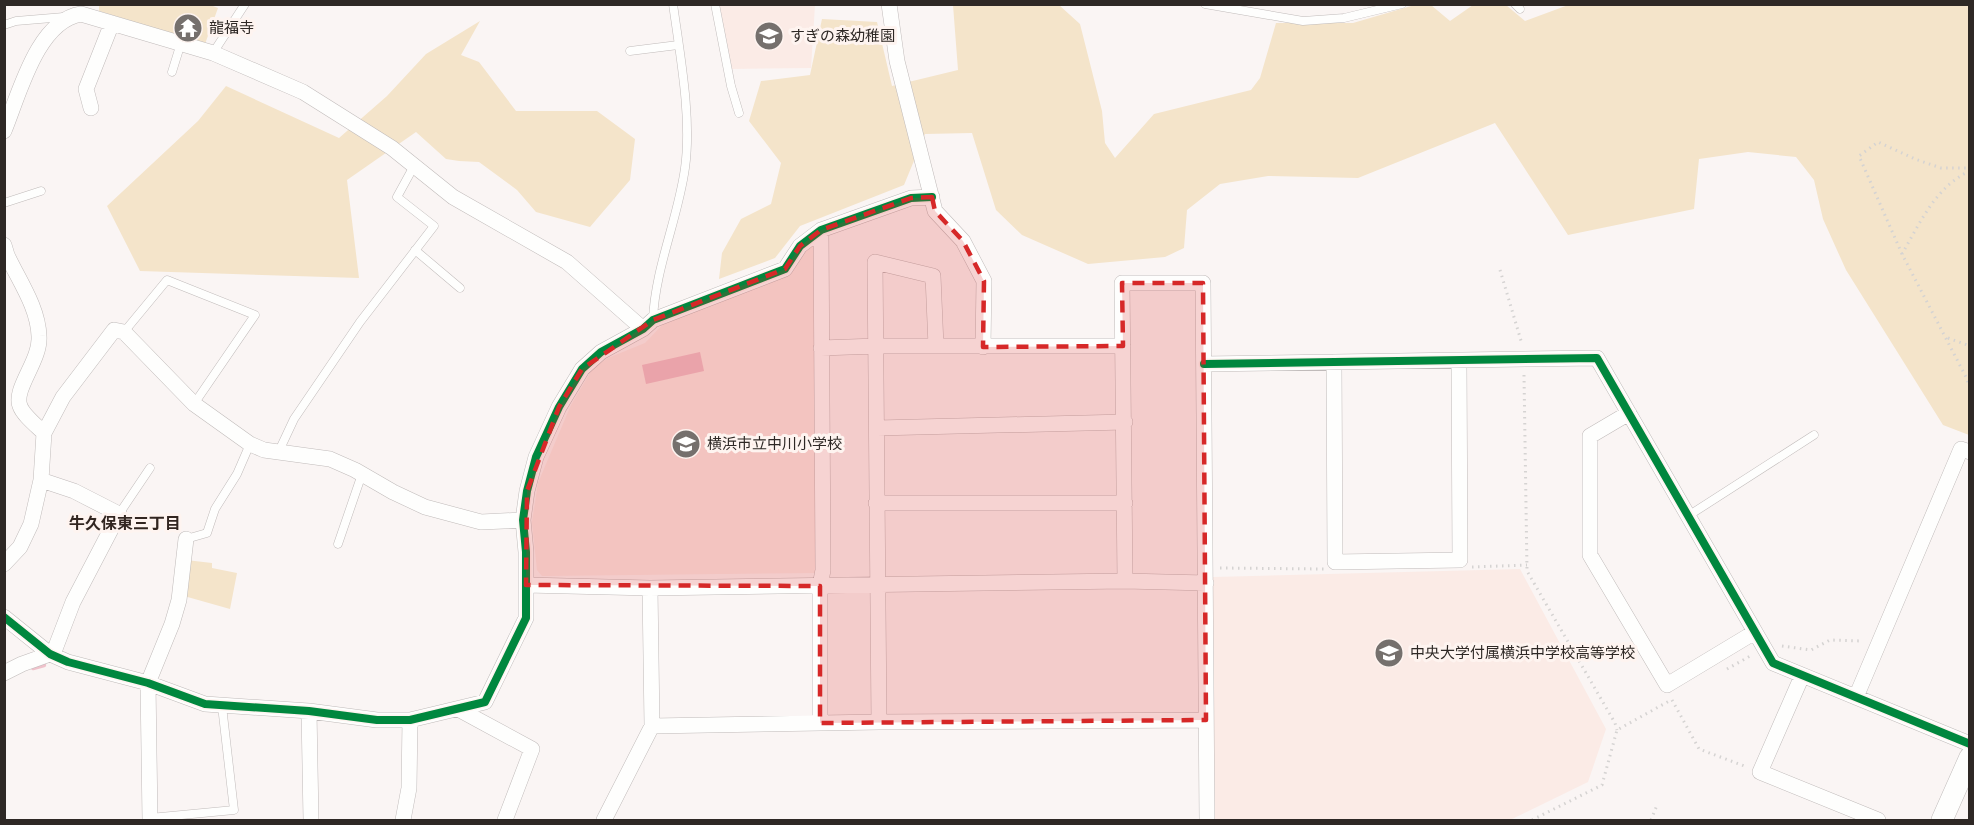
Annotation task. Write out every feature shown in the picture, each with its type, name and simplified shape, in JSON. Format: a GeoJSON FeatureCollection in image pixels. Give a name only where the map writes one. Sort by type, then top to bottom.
{"type":"FeatureCollection","features":[{"type":"Feature","properties":{"kind":"street"},"geometry":{"type":"LineString","coordinates":[[889,4],[897,61],[935,211],[963,242],[984,281],[983,347]]}},
{"type":"Feature","properties":{"kind":"street"},"geometry":{"type":"LineString","coordinates":[[4,131],[29,68],[46,36],[80,12],[213,53],[303,92],[392,148],[453,197],[567,262],[648,325]]}},
{"type":"Feature","properties":{"kind":"street"},"geometry":{"type":"LineString","coordinates":[[91,108],[86,89],[112,23]]}},
{"type":"Feature","properties":{"kind":"street"},"geometry":{"type":"LineString","coordinates":[[4,617],[50,654],[68,662],[148,683],[205,704],[309,711],[377,720],[410,720],[485,702],[526,618],[523,519],[527,491],[536,457],[559,407],[582,369],[601,352],[648,325],[785,269],[800,246],[821,230],[911,198],[932,197]]}},
{"type":"Feature","properties":{"kind":"street"},"geometry":{"type":"LineString","coordinates":[[820,723],[820,586],[823,570],[821,230]]}},
{"type":"Feature","properties":{"kind":"street"},"geometry":{"type":"LineString","coordinates":[[4,245],[37,317],[40,338],[39,350],[22,385],[19,396],[20,406],[44,433]]}},
{"type":"Feature","properties":{"kind":"street"},"geometry":{"type":"LineString","coordinates":[[879,722],[875,262],[933,276],[936,346]]}},
{"type":"Feature","properties":{"kind":"street"},"geometry":{"type":"LineString","coordinates":[[1125,581],[1122,283],[1203,283],[1207,820]]}},
{"type":"Feature","properties":{"kind":"street"},"geometry":{"type":"LineString","coordinates":[[4,564],[20,547],[31,524],[41,480],[44,433],[63,397],[114,330],[123,332],[194,404],[250,444],[264,450],[330,459],[425,507],[481,522],[523,519]]}},
{"type":"Feature","properties":{"kind":"street"},"geometry":{"type":"LineString","coordinates":[[821,348],[1123,346]]}},
{"type":"Feature","properties":{"kind":"street"},"geometry":{"type":"LineString","coordinates":[[1204,364],[1597,358],[1773,663],[1970,744]]}},
{"type":"Feature","properties":{"kind":"street"},"geometry":{"type":"LineString","coordinates":[[1334,362],[1335,562],[1460,560],[1459,361]]}},
{"type":"Feature","properties":{"kind":"street"},"geometry":{"type":"LineString","coordinates":[[1629,413],[1590,436],[1590,555],[1667,685],[1755,632]]}},
{"type":"Feature","properties":{"kind":"street"},"geometry":{"type":"LineString","coordinates":[[877,428],[1125,422]]}},
{"type":"Feature","properties":{"kind":"street"},"geometry":{"type":"LineString","coordinates":[[1856,697],[1961,449],[1970,452]]}},
{"type":"Feature","properties":{"kind":"street"},"geometry":{"type":"LineString","coordinates":[[4,673],[50,654],[55,649],[73,602],[119,514],[74,491],[41,480]]}},
{"type":"Feature","properties":{"kind":"street"},"geometry":{"type":"LineString","coordinates":[[876,503],[1125,503]]}},
{"type":"Feature","properties":{"kind":"street"},"geometry":{"type":"LineString","coordinates":[[150,819],[148,683],[172,624],[179,600],[186,538]]}},
{"type":"Feature","properties":{"kind":"street"},"geometry":{"type":"LineString","coordinates":[[526,585],[650,588],[1125,581],[1206,583]]}},
{"type":"Feature","properties":{"kind":"street"},"geometry":{"type":"LineString","coordinates":[[604,820],[652,726],[650,588]]}},
{"type":"Feature","properties":{"kind":"street"},"geometry":{"type":"LineString","coordinates":[[1802,676],[1760,772],[1878,820]]}},
{"type":"Feature","properties":{"kind":"street"},"geometry":{"type":"LineString","coordinates":[[458,709],[532,749],[506,820]]}},
{"type":"Feature","properties":{"kind":"street"},"geometry":{"type":"LineString","coordinates":[[309,711],[311,820]]}},
{"type":"Feature","properties":{"kind":"street"},"geometry":{"type":"LineString","coordinates":[[403,820],[409,788],[410,720]]}},
{"type":"Feature","properties":{"kind":"street"},"geometry":{"type":"LineString","coordinates":[[652,726],[1206,720]]}},
{"type":"Feature","properties":{"kind":"street"},"geometry":{"type":"LineString","coordinates":[[1942,820],[1970,757]]}},
{"type":"Feature","properties":{"kind":"lane"},"geometry":{"type":"LineString","coordinates":[[213,53],[245,4]]}},
{"type":"Feature","properties":{"kind":"lane"},"geometry":{"type":"LineString","coordinates":[[648,325],[679,201],[688,134],[673,4]]}},
{"type":"Feature","properties":{"kind":"lane"},"geometry":{"type":"LineString","coordinates":[[715,4],[731,86],[739,113]]}},
{"type":"Feature","properties":{"kind":"lane"},"geometry":{"type":"LineString","coordinates":[[1205,4],[1303,21],[1344,18],[1402,4]]}},
{"type":"Feature","properties":{"kind":"lane"},"geometry":{"type":"LineString","coordinates":[[4,25],[16,21],[80,12]]}},
{"type":"Feature","properties":{"kind":"lane"},"geometry":{"type":"LineString","coordinates":[[172,72],[181,43]]}},
{"type":"Feature","properties":{"kind":"lane"},"geometry":{"type":"LineString","coordinates":[[630,51],[678,45]]}},
{"type":"Feature","properties":{"kind":"lane"},"geometry":{"type":"LineString","coordinates":[[279,451],[300,409],[360,322],[434,226],[397,197],[414,166]]}},
{"type":"Feature","properties":{"kind":"lane"},"geometry":{"type":"LineString","coordinates":[[4,203],[41,191]]}},
{"type":"Feature","properties":{"kind":"lane"},"geometry":{"type":"LineString","coordinates":[[415,250],[460,288]]}},
{"type":"Feature","properties":{"kind":"lane"},"geometry":{"type":"LineString","coordinates":[[123,332],[167,280],[255,315],[194,404]]}},
{"type":"Feature","properties":{"kind":"lane"},"geometry":{"type":"LineString","coordinates":[[1688,516],[1815,435]]}},
{"type":"Feature","properties":{"kind":"lane"},"geometry":{"type":"LineString","coordinates":[[186,538],[207,533],[214,509],[237,474],[250,444]]}},
{"type":"Feature","properties":{"kind":"lane"},"geometry":{"type":"LineString","coordinates":[[119,514],[150,468]]}},
{"type":"Feature","properties":{"kind":"lane"},"geometry":{"type":"LineString","coordinates":[[338,544],[362,474]]}},
{"type":"Feature","properties":{"kind":"lane"},"geometry":{"type":"LineString","coordinates":[[150,819],[234,810],[222,706]]}},
{"type":"Feature","properties":{"kind":"path"},"geometry":{"type":"LineString","coordinates":[[1970,170],[1941,168],[1878,142],[1859,156],[1902,254],[1970,387]]}},
{"type":"Feature","properties":{"kind":"path"},"geometry":{"type":"LineString","coordinates":[[1902,254],[1936,197],[1970,170]]}},
{"type":"Feature","properties":{"kind":"path"},"geometry":{"type":"LineString","coordinates":[[1500,270],[1522,345],[1524,360],[1527,571],[1617,730],[1602,785],[1532,820]]}},
{"type":"Feature","properties":{"kind":"path"},"geometry":{"type":"LineString","coordinates":[[1946,338],[1970,346]]}},
{"type":"Feature","properties":{"kind":"path"},"geometry":{"type":"LineString","coordinates":[[1780,646],[1811,650],[1830,640],[1866,641],[1878,646]]}},
{"type":"Feature","properties":{"kind":"path"},"geometry":{"type":"LineString","coordinates":[[1722,672],[1756,652]]}},
{"type":"Feature","properties":{"kind":"path"},"geometry":{"type":"LineString","coordinates":[[1617,730],[1672,700],[1699,749],[1760,772]]}},
{"type":"Feature","properties":{"kind":"path"},"geometry":{"type":"LineString","coordinates":[[1651,820],[1657,806]]}},
{"type":"Feature","properties":{"kind":"highlighted area"},"geometry":{"type":"Polygon","coordinates":[[[932,197],[935,211],[963,241],[984,281],[983,347],[1123,346],[1122,283],[1203,283],[1206,720],[820,723],[820,586],[526,585],[527,491],[559,407],[582,369],[653,320],[785,269],[800,246],[821,230],[911,198],[932,197]]]}},
{"type":"Feature","properties":{"kind":"shaded area","name":"龍福寺"},"geometry":{"type":"Polygon","coordinates":[[[99,4],[208,4],[218,8],[205,44],[99,11],[99,4]]]}},
{"type":"Feature","properties":{"kind":"shaded area"},"geometry":{"type":"Polygon","coordinates":[[[1418,4],[1431,5],[1450,21],[1473,5],[1506,5],[1525,21],[1571,4],[1969,5],[1969,435],[1943,425],[1846,270],[1823,219],[1814,180],[1796,157],[1748,152],[1699,159],[1694,209],[1568,235],[1495,123],[1358,178],[1268,176],[1220,184],[1187,210],[1184,248],[1165,257],[1088,264],[1022,235],[996,210],[972,133],[925,134],[904,185],[800,226],[775,258],[719,279],[722,253],[741,219],[771,204],[781,163],[749,121],[761,81],[810,75],[822,19],[877,22],[892,86],[958,70],[953,5],[1059,5],[1080,24],[1102,111],[1105,143],[1115,158],[1154,114],[1251,90],[1260,78],[1276,23],[1353,23],[1418,4]]]}},
{"type":"Feature","properties":{"kind":"shaded area","name":"すぎの森幼稚園"},"geometry":{"type":"Polygon","coordinates":[[[718,5],[815,5],[811,68],[731,69],[718,5]]]}},
{"type":"Feature","properties":{"kind":"shaded area"},"geometry":{"type":"Polygon","coordinates":[[[480,21],[461,55],[479,62],[516,111],[597,111],[635,139],[630,180],[590,227],[536,212],[517,190],[479,162],[446,159],[416,132],[347,180],[359,278],[140,271],[107,206],[198,121],[226,86],[339,138],[387,96],[426,54],[480,21]]]}},
{"type":"Feature","properties":{"kind":"shaded area","name":"横浜市立中川小学校"},"geometry":{"type":"Polygon","coordinates":[[[816,242],[818,573],[542,576],[537,570],[532,522],[538,483],[571,405],[593,368],[608,358],[645,343],[668,319],[709,306],[803,254],[816,242]]]}},
{"type":"Feature","properties":{"kind":"shaded area"},"geometry":{"type":"Polygon","coordinates":[[[700,352],[704,371],[646,384],[642,365],[700,352]]]}},
{"type":"Feature","properties":{"kind":"shaded area"},"geometry":{"type":"Polygon","coordinates":[[[186,560],[212,563],[212,568],[237,573],[230,609],[184,596],[186,560]]]}},
{"type":"Feature","properties":{"kind":"shaded area","name":"中央大学付属横浜中学校高等学校"},"geometry":{"type":"Polygon","coordinates":[[[1520,569],[1606,729],[1588,782],[1510,820],[1215,820],[1212,749],[1213,577],[1520,569]]]}},
{"type":"Feature","properties":{"kind":"waterway"},"geometry":{"type":"LineString","coordinates":[[33,668],[44,665]]}},
{"type":"Feature","properties":{"kind":"cycle path"},"geometry":{"type":"LineString","coordinates":[[4,617],[50,654],[68,662],[148,683],[205,704],[309,711],[377,720],[410,720],[485,702],[526,618],[526,552],[523,520],[527,491],[536,457],[559,407],[582,369],[601,352],[643,329],[653,320],[785,269],[800,246],[821,230],[911,198],[932,197]]}},
{"type":"Feature","properties":{"kind":"cycle path"},"geometry":{"type":"LineString","coordinates":[[1204,364],[1597,358],[1773,663],[1970,744]]}},
{"type":"Feature","properties":{"kind":"place","name":"龍福寺"},"geometry":{"type":"Point","coordinates":[188,28]}},
{"type":"Feature","properties":{"kind":"place","name":"すぎの森幼稚園"},"geometry":{"type":"Point","coordinates":[769,36]}},
{"type":"Feature","properties":{"kind":"place","name":"横浜市立中川小学校"},"geometry":{"type":"Point","coordinates":[686,444]}},
{"type":"Feature","properties":{"kind":"place","name":"中央大学付属横浜中学校高等学校"},"geometry":{"type":"Point","coordinates":[1389,653]}},
{"type":"Feature","properties":{"kind":"district","name":"牛久保東三丁目"},"geometry":{"type":"Point","coordinates":[125,523]}}]}
